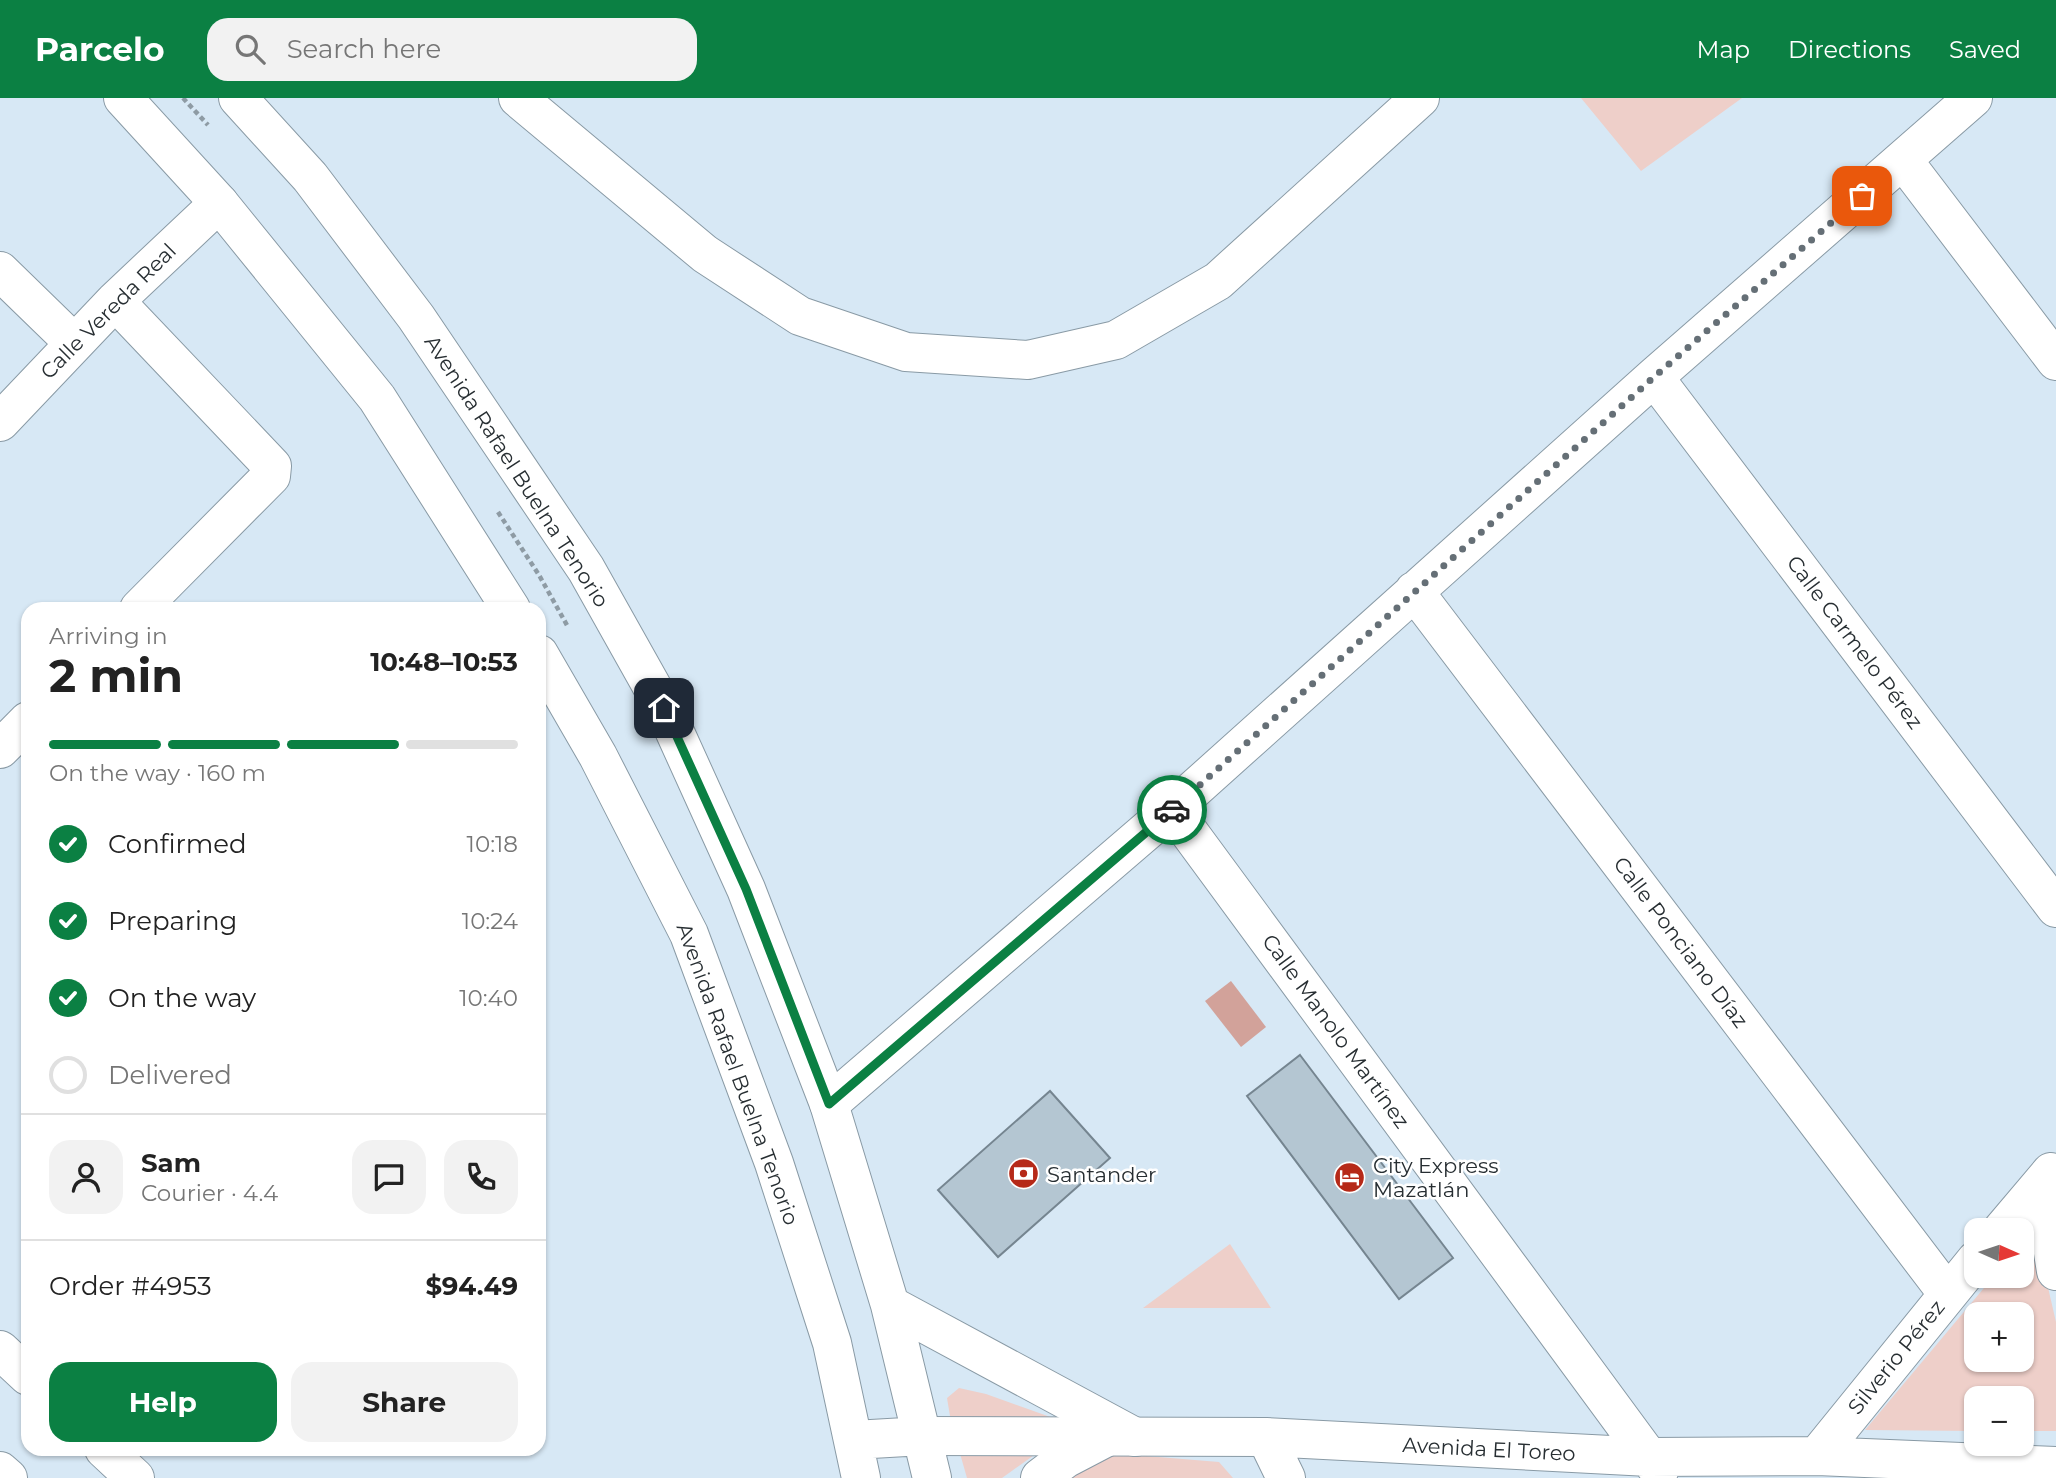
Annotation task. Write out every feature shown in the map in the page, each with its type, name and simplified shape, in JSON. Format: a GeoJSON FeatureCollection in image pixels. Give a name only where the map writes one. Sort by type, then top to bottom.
{"type":"FeatureCollection","features":[{"type":"Feature","properties":{"kind":"street"},"geometry":{"type":"LineString","coordinates":[[123,98],[219,203],[377,398],[507,602]]}},
{"type":"Feature","properties":{"kind":"street","name":"Avenida Rafael Buelna Tenorio"},"geometry":{"type":"LineString","coordinates":[[238,98],[310,177],[416,317],[586,569],[664,708],[746,889],[829,1104],[890,1305],[932,1478]]}},
{"type":"Feature","properties":{"kind":"street"},"geometry":{"type":"LineString","coordinates":[[518,98],[705,254],[800,316],[906,352],[1028,360],[1116,340],[1218,281],[1420,98]]}},
{"type":"Feature","properties":{"kind":"street"},"geometry":{"type":"LineString","coordinates":[[829,1104],[1172,809],[1654,377],[1973,98]]}},
{"type":"Feature","properties":{"kind":"street"},"geometry":{"type":"LineString","coordinates":[[1903,160],[2056,361]]}},
{"type":"Feature","properties":{"kind":"street","name":"Calle Vereda Real"},"geometry":{"type":"LineString","coordinates":[[0,422],[115,301],[219,203]]}},
{"type":"Feature","properties":{"kind":"street"},"geometry":{"type":"LineString","coordinates":[[0,271],[74,343]]}},
{"type":"Feature","properties":{"kind":"street"},"geometry":{"type":"LineString","coordinates":[[115,301],[272,466],[273,471],[146,602]]}},
{"type":"Feature","properties":{"kind":"street","name":"Calle Carmelo Pérez"},"geometry":{"type":"LineString","coordinates":[[1654,377],[2056,908]]}},
{"type":"Feature","properties":{"kind":"street","name":"Calle Ponciano Díaz"},"geometry":{"type":"LineString","coordinates":[[1414,591],[1947,1293]]}},
{"type":"Feature","properties":{"kind":"street","name":"Avenida Rafael Buelna Tenorio"},"geometry":{"type":"LineString","coordinates":[[546,666],[598,756],[689,934],[774,1163],[832,1343],[861,1478]]}},
{"type":"Feature","properties":{"kind":"street"},"geometry":{"type":"LineString","coordinates":[[0,749],[21,728]]}},
{"type":"Feature","properties":{"kind":"street","name":"Calle Manolo Martínez"},"geometry":{"type":"LineString","coordinates":[[1172,809],[1657,1467]]}},
{"type":"Feature","properties":{"kind":"street"},"geometry":{"type":"LineString","coordinates":[[2012,1218],[2049,1175]]}},
{"type":"Feature","properties":{"kind":"street"},"geometry":{"type":"LineString","coordinates":[[2049,1175],[2056,1271]]}},
{"type":"Feature","properties":{"kind":"street","name":"Silverio Pérez"},"geometry":{"type":"LineString","coordinates":[[1817,1456],[1964,1274]]}},
{"type":"Feature","properties":{"kind":"street"},"geometry":{"type":"LineString","coordinates":[[890,1305],[1122,1437]]}},
{"type":"Feature","properties":{"kind":"street"},"geometry":{"type":"LineString","coordinates":[[0,1350],[21,1370]]}},
{"type":"Feature","properties":{"kind":"street","name":"Avenida El Toreo"},"geometry":{"type":"LineString","coordinates":[[854,1440],[923,1436],[1266,1437],[1657,1467],[1817,1456],[2056,1465]]}},
{"type":"Feature","properties":{"kind":"street"},"geometry":{"type":"LineString","coordinates":[[1040,1478],[1065,1459],[1122,1437]]}},
{"type":"Feature","properties":{"kind":"street"},"geometry":{"type":"LineString","coordinates":[[1266,1437],[1286,1478]]}},
{"type":"Feature","properties":{"kind":"street"},"geometry":{"type":"LineString","coordinates":[[111,1456],[135,1478]]}},
{"type":"Feature","properties":{"kind":"street"},"geometry":{"type":"LineString","coordinates":[[0,1471],[8,1478]]}},
{"type":"Feature","properties":{"kind":"shaded area"},"geometry":{"type":"Polygon","coordinates":[[[1581,98],[1742,98],[1641,171],[1581,98]]]}},
{"type":"Feature","properties":{"kind":"shaded area"},"geometry":{"type":"Polygon","coordinates":[[[1231,981],[1266,1027],[1241,1047],[1205,1001],[1231,981]]]}},
{"type":"Feature","properties":{"kind":"shaded area"},"geometry":{"type":"Polygon","coordinates":[[[2034,1227],[2056,1322],[2056,1431],[2034,1431],[2034,1386],[1964,1386],[1964,1431],[1865,1430],[1964,1312],[1964,1372],[2034,1372],[2034,1302],[1972,1302],[1984,1288],[2034,1288],[2034,1227]]]}},
{"type":"Feature","properties":{"kind":"shaded area"},"geometry":{"type":"Polygon","coordinates":[[[1230,1244],[1271,1308],[1143,1308],[1230,1244]]]}},
{"type":"Feature","properties":{"kind":"shaded area"},"geometry":{"type":"Polygon","coordinates":[[[959,1388],[986,1394],[1056,1419],[965,1424],[950,1416],[947,1398],[959,1388]]]}},
{"type":"Feature","properties":{"kind":"shaded area"},"geometry":{"type":"Polygon","coordinates":[[[959,1450],[1037,1453],[1002,1478],[967,1478],[959,1450]]]}},
{"type":"Feature","properties":{"kind":"shaded area"},"geometry":{"type":"Polygon","coordinates":[[[1110,1453],[1219,1462],[1233,1478],[1064,1478],[1110,1453]]]}},
{"type":"Feature","properties":{"kind":"building"},"geometry":{"type":"Polygon","coordinates":[[[1300,1055],[1453,1258],[1399,1299],[1247,1096],[1300,1055]]]}},
{"type":"Feature","properties":{"kind":"building","name":"Santander"},"geometry":{"type":"Polygon","coordinates":[[[1050,1091],[1110,1158],[998,1257],[938,1190],[1050,1091]]]}},
{"type":"Feature","properties":{"kind":"way so far"},"geometry":{"type":"LineString","coordinates":[[1172,810],[1654,377],[1862,196]]}},
{"type":"Feature","properties":{"kind":"place","name":"Santander"},"geometry":{"type":"Point","coordinates":[1024,1174]}},
{"type":"Feature","properties":{"kind":"place","name":"City Express Mazatlán"},"geometry":{"type":"Point","coordinates":[1350,1177]}},
{"type":"Feature","properties":{"kind":"route"},"geometry":{"type":"LineString","coordinates":[[664,708],[746,889],[829,1104],[1172,810]]}}]}
